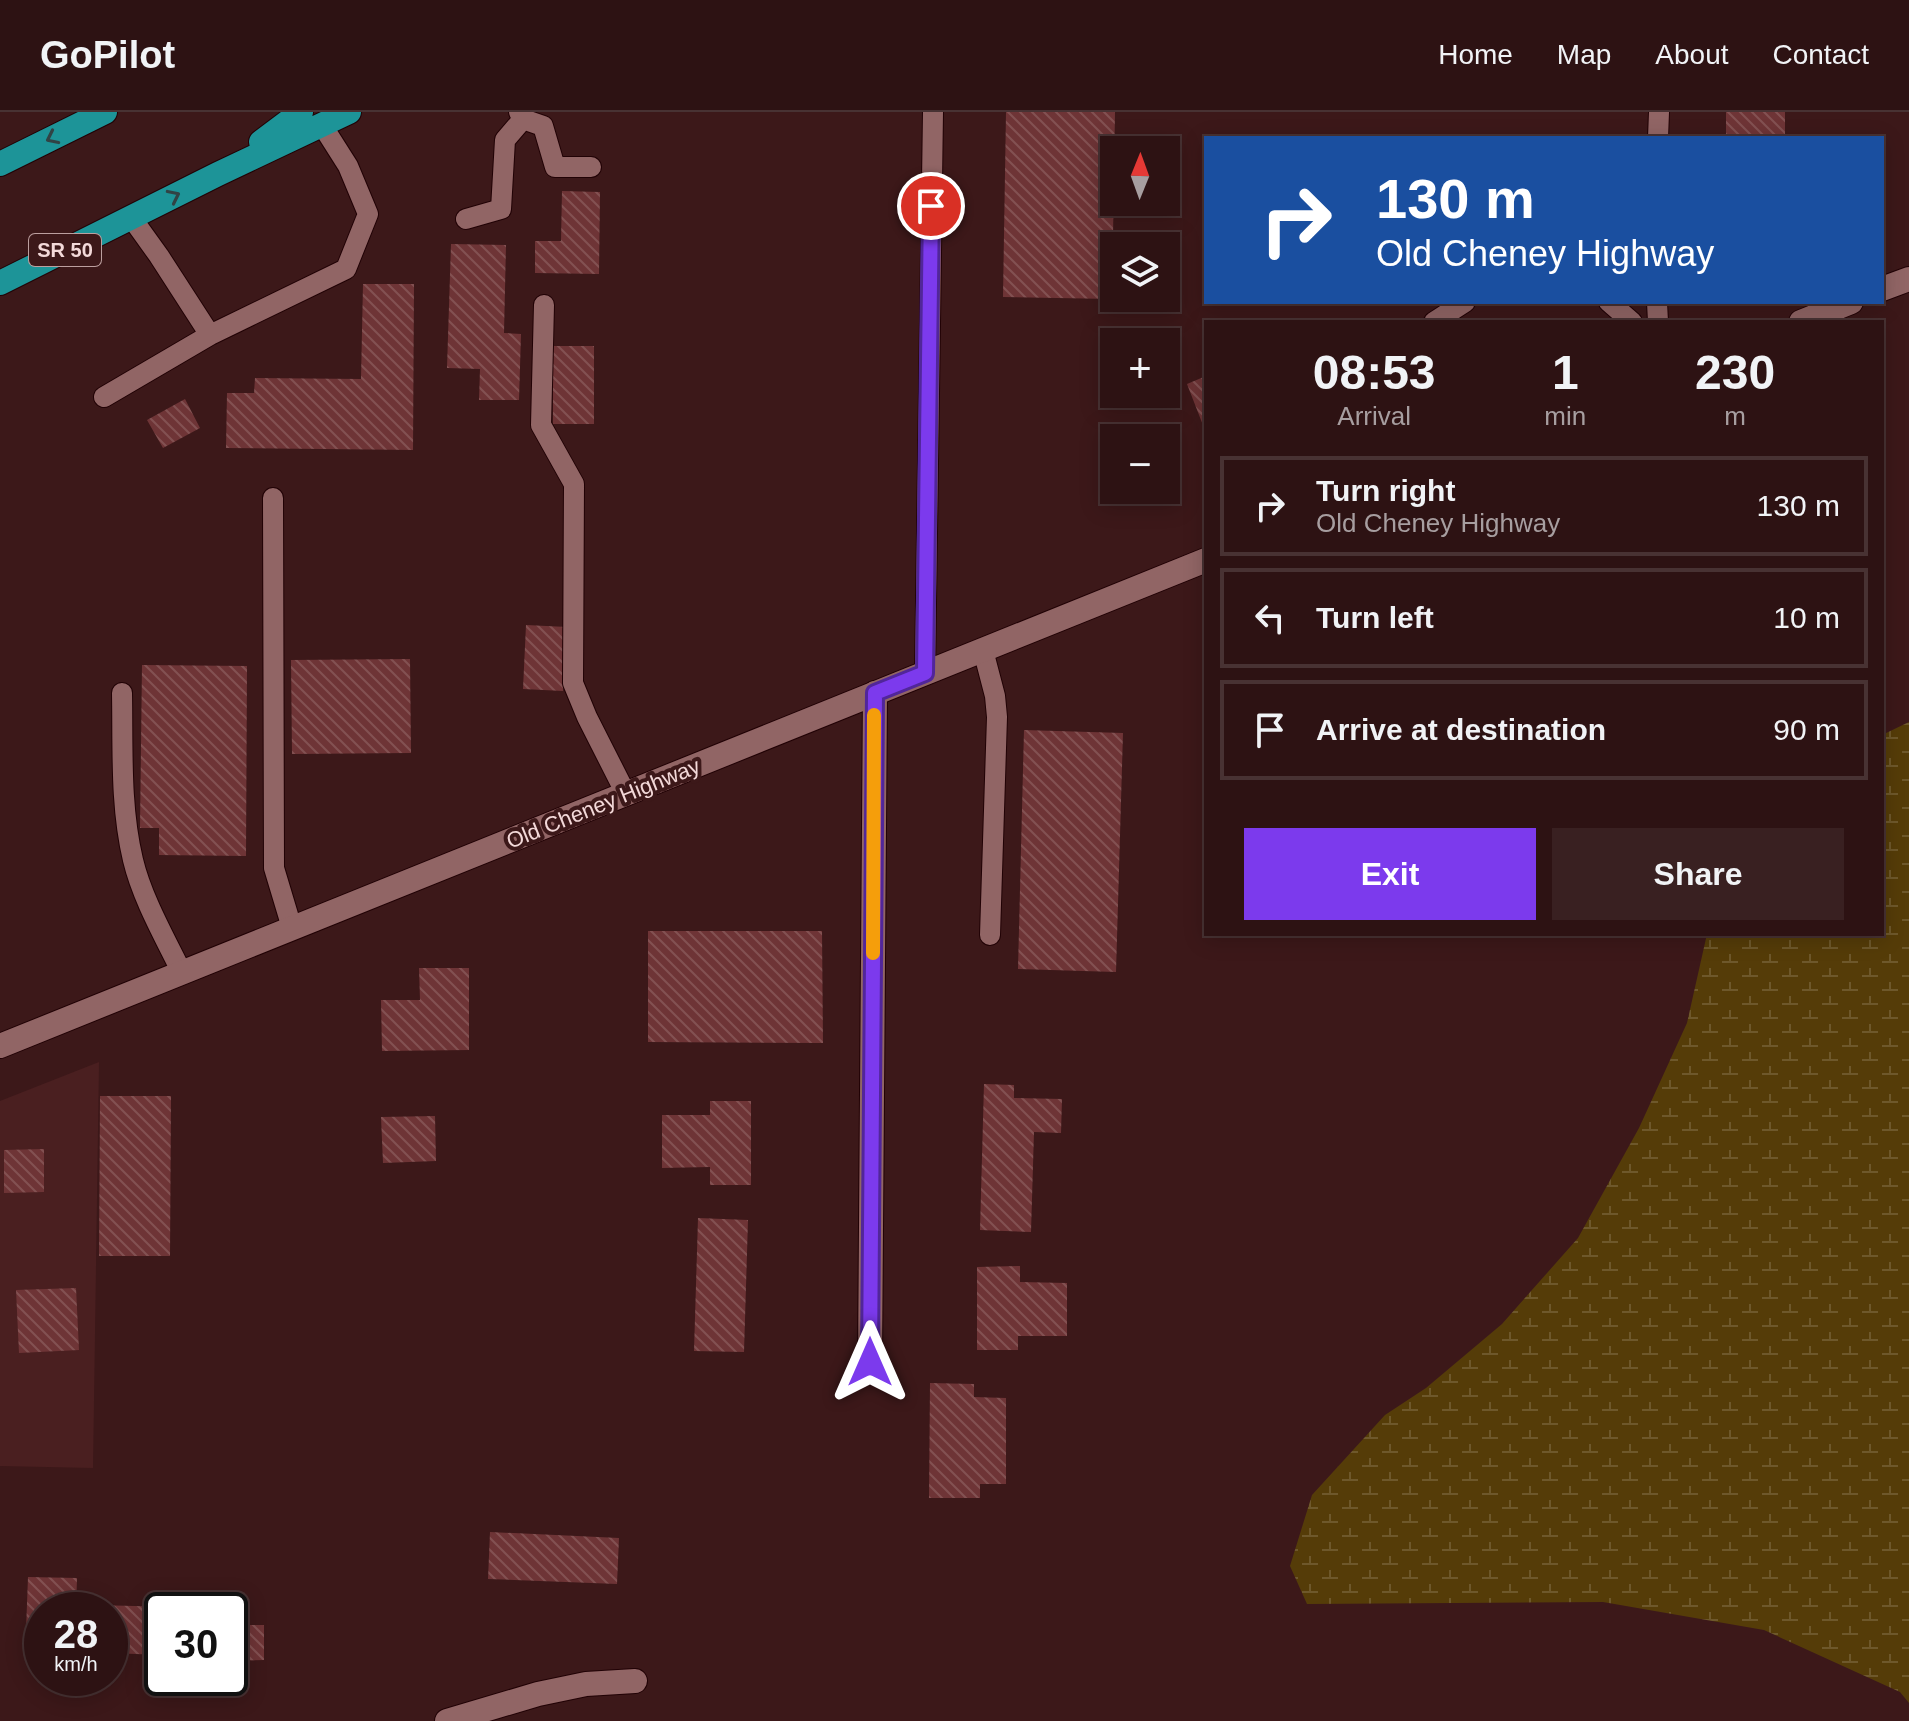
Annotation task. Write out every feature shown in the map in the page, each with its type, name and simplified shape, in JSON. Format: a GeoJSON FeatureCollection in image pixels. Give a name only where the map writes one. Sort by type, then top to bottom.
{"type":"FeatureCollection","features":[{"type":"Feature","properties":{"kind":"highway"},"geometry":{"type":"LineString","coordinates":[[0,164],[105,112]]}},
{"type":"Feature","properties":{"kind":"highway"},"geometry":{"type":"LineString","coordinates":[[218,174],[301,112]]}},
{"type":"Feature","properties":{"kind":"highway","name":"SR 50"},"geometry":{"type":"LineString","coordinates":[[0,283],[349,112]]}},
{"type":"Feature","properties":{"kind":"street"},"geometry":{"type":"LineString","coordinates":[[1884,288],[1909,279]]}},
{"type":"Feature","properties":{"kind":"street"},"geometry":{"type":"LineString","coordinates":[[1806,320],[1846,304]]}},
{"type":"Feature","properties":{"kind":"street","name":"Old Cheney Highway"},"geometry":{"type":"LineString","coordinates":[[0,1046],[1204,561]]}},
{"type":"Feature","properties":{"kind":"street"},"geometry":{"type":"LineString","coordinates":[[870,1362],[875,693]]}},
{"type":"Feature","properties":{"kind":"street"},"geometry":{"type":"LineString","coordinates":[[447,1721],[538,1694],[586,1684],[635,1681]]}},
{"type":"Feature","properties":{"kind":"lane"},"geometry":{"type":"LineString","coordinates":[[925,673],[933,112]]}},
{"type":"Feature","properties":{"kind":"lane"},"geometry":{"type":"LineString","coordinates":[[1658,136],[1659,112]]}},
{"type":"Feature","properties":{"kind":"lane"},"geometry":{"type":"LineString","coordinates":[[466,219],[501,209],[505,140],[521,116],[543,126],[555,167],[591,167]]}},
{"type":"Feature","properties":{"kind":"lane"},"geometry":{"type":"LineString","coordinates":[[104,397],[210,335],[346,269],[368,214],[348,166],[322,125]]}},
{"type":"Feature","properties":{"kind":"lane"},"geometry":{"type":"LineString","coordinates":[[131,217],[210,335]]}},
{"type":"Feature","properties":{"kind":"lane"},"geometry":{"type":"LineString","coordinates":[[1437,320],[1462,304]]}},
{"type":"Feature","properties":{"kind":"lane"},"geometry":{"type":"LineString","coordinates":[[1611,304],[1630,320]]}},
{"type":"Feature","properties":{"kind":"lane"},"geometry":{"type":"LineString","coordinates":[[544,305],[541,425],[574,484],[573,683],[626,794]]}},
{"type":"Feature","properties":{"kind":"lane"},"geometry":{"type":"LineString","coordinates":[[273,498],[274,868],[292,928]]}},
{"type":"Feature","properties":{"kind":"lane"},"geometry":{"type":"LineString","coordinates":[[983,650],[997,717],[990,935]]}},
{"type":"Feature","properties":{"kind":"lane"},"geometry":{"type":"LineString","coordinates":[[122,693],[126,823],[133,862],[182,973]]}},
{"type":"Feature","properties":{"kind":"shaded area"},"geometry":{"type":"Polygon","coordinates":[[[99,1062],[93,1468],[0,1466],[0,1101],[99,1062]]]}},
{"type":"Feature","properties":{"kind":"green space"},"geometry":{"type":"Polygon","coordinates":[[[1909,722],[1909,1703],[1900,1692],[1764,1630],[1603,1602],[1307,1604],[1290,1566],[1312,1495],[1385,1415],[1426,1388],[1502,1324],[1578,1238],[1639,1128],[1687,1023],[1707,936],[1884,936],[1884,734],[1909,722]]]}},
{"type":"Feature","properties":{"kind":"building"},"geometry":{"type":"Polygon","coordinates":[[[1006,112],[1115,112],[1115,136],[1100,136],[1100,216],[1113,216],[1113,232],[1100,232],[1100,299],[1003,297],[1006,112]]]}},
{"type":"Feature","properties":{"kind":"building"},"geometry":{"type":"Polygon","coordinates":[[[1726,112],[1785,112],[1785,136],[1726,136],[1726,112]]]}},
{"type":"Feature","properties":{"kind":"building"},"geometry":{"type":"Polygon","coordinates":[[[562,191],[600,192],[599,274],[535,273],[535,241],[561,241],[562,191]]]}},
{"type":"Feature","properties":{"kind":"building"},"geometry":{"type":"Polygon","coordinates":[[[451,244],[506,245],[504,333],[521,334],[519,400],[479,400],[480,369],[447,368],[451,244]]]}},
{"type":"Feature","properties":{"kind":"building"},"geometry":{"type":"Polygon","coordinates":[[[363,284],[414,284],[413,450],[226,448],[227,393],[254,393],[255,378],[361,379],[363,284]]]}},
{"type":"Feature","properties":{"kind":"building"},"geometry":{"type":"Polygon","coordinates":[[[553,346],[594,346],[594,424],[553,424],[553,346]]]}},
{"type":"Feature","properties":{"kind":"building"},"geometry":{"type":"Polygon","coordinates":[[[1204,377],[1204,428],[1187,384],[1204,377]]]}},
{"type":"Feature","properties":{"kind":"building"},"geometry":{"type":"Polygon","coordinates":[[[185,399],[200,428],[163,448],[147,420],[185,399]]]}},
{"type":"Feature","properties":{"kind":"building"},"geometry":{"type":"Polygon","coordinates":[[[526,625],[567,627],[563,691],[523,689],[526,625]]]}},
{"type":"Feature","properties":{"kind":"building"},"geometry":{"type":"Polygon","coordinates":[[[410,659],[411,753],[292,754],[291,660],[410,659]]]}},
{"type":"Feature","properties":{"kind":"building"},"geometry":{"type":"Polygon","coordinates":[[[142,665],[247,666],[246,856],[159,855],[159,828],[140,828],[142,665]]]}},
{"type":"Feature","properties":{"kind":"building"},"geometry":{"type":"Polygon","coordinates":[[[1024,730],[1123,733],[1116,972],[1018,969],[1024,730]]]}},
{"type":"Feature","properties":{"kind":"building"},"geometry":{"type":"Polygon","coordinates":[[[648,931],[822,931],[823,1043],[648,1042],[648,931]]]}},
{"type":"Feature","properties":{"kind":"building"},"geometry":{"type":"Polygon","coordinates":[[[419,968],[469,968],[469,1050],[382,1051],[381,1000],[420,1000],[419,968]]]}},
{"type":"Feature","properties":{"kind":"building"},"geometry":{"type":"Polygon","coordinates":[[[984,1084],[1014,1085],[1014,1098],[1062,1099],[1061,1133],[1034,1132],[1031,1232],[980,1230],[984,1084]]]}},
{"type":"Feature","properties":{"kind":"building"},"geometry":{"type":"Polygon","coordinates":[[[100,1096],[171,1096],[170,1256],[99,1256],[100,1096]]]}},
{"type":"Feature","properties":{"kind":"building"},"geometry":{"type":"Polygon","coordinates":[[[710,1101],[751,1101],[751,1185],[710,1185],[710,1167],[662,1168],[662,1115],[710,1115],[710,1101]]]}},
{"type":"Feature","properties":{"kind":"building"},"geometry":{"type":"Polygon","coordinates":[[[435,1116],[436,1161],[383,1163],[381,1117],[435,1116]]]}},
{"type":"Feature","properties":{"kind":"building"},"geometry":{"type":"Polygon","coordinates":[[[44,1149],[44,1192],[4,1193],[4,1150],[44,1149]]]}},
{"type":"Feature","properties":{"kind":"building"},"geometry":{"type":"Polygon","coordinates":[[[698,1218],[748,1220],[744,1352],[694,1351],[698,1218]]]}},
{"type":"Feature","properties":{"kind":"building"},"geometry":{"type":"Polygon","coordinates":[[[1020,1266],[1020,1282],[1067,1283],[1067,1336],[1018,1336],[1018,1350],[977,1350],[977,1267],[1020,1266]]]}},
{"type":"Feature","properties":{"kind":"building"},"geometry":{"type":"Polygon","coordinates":[[[76,1288],[79,1350],[19,1353],[16,1290],[76,1288]]]}},
{"type":"Feature","properties":{"kind":"building"},"geometry":{"type":"Polygon","coordinates":[[[930,1383],[974,1384],[974,1397],[1006,1398],[1006,1484],[980,1484],[980,1498],[929,1498],[930,1383]]]}},
{"type":"Feature","properties":{"kind":"building"},"geometry":{"type":"Polygon","coordinates":[[[490,1532],[619,1538],[617,1584],[488,1579],[490,1532]]]}},
{"type":"Feature","properties":{"kind":"building"},"geometry":{"type":"Polygon","coordinates":[[[28,1577],[77,1578],[77,1592],[27,1592],[28,1577]]]}},
{"type":"Feature","properties":{"kind":"building"},"geometry":{"type":"Polygon","coordinates":[[[128,1606],[144,1606],[144,1654],[128,1654],[128,1606]]]}},
{"type":"Feature","properties":{"kind":"building"},"geometry":{"type":"Polygon","coordinates":[[[248,1625],[264,1625],[264,1660],[248,1660],[248,1625]]]}},
{"type":"Feature","properties":{"kind":"slow traffic"},"geometry":{"type":"LineString","coordinates":[[873,953],[874,715]]}},
{"type":"Feature","properties":{"kind":"route"},"geometry":{"type":"LineString","coordinates":[[870,1362],[875,693],[925,673],[931,206]]}}]}
